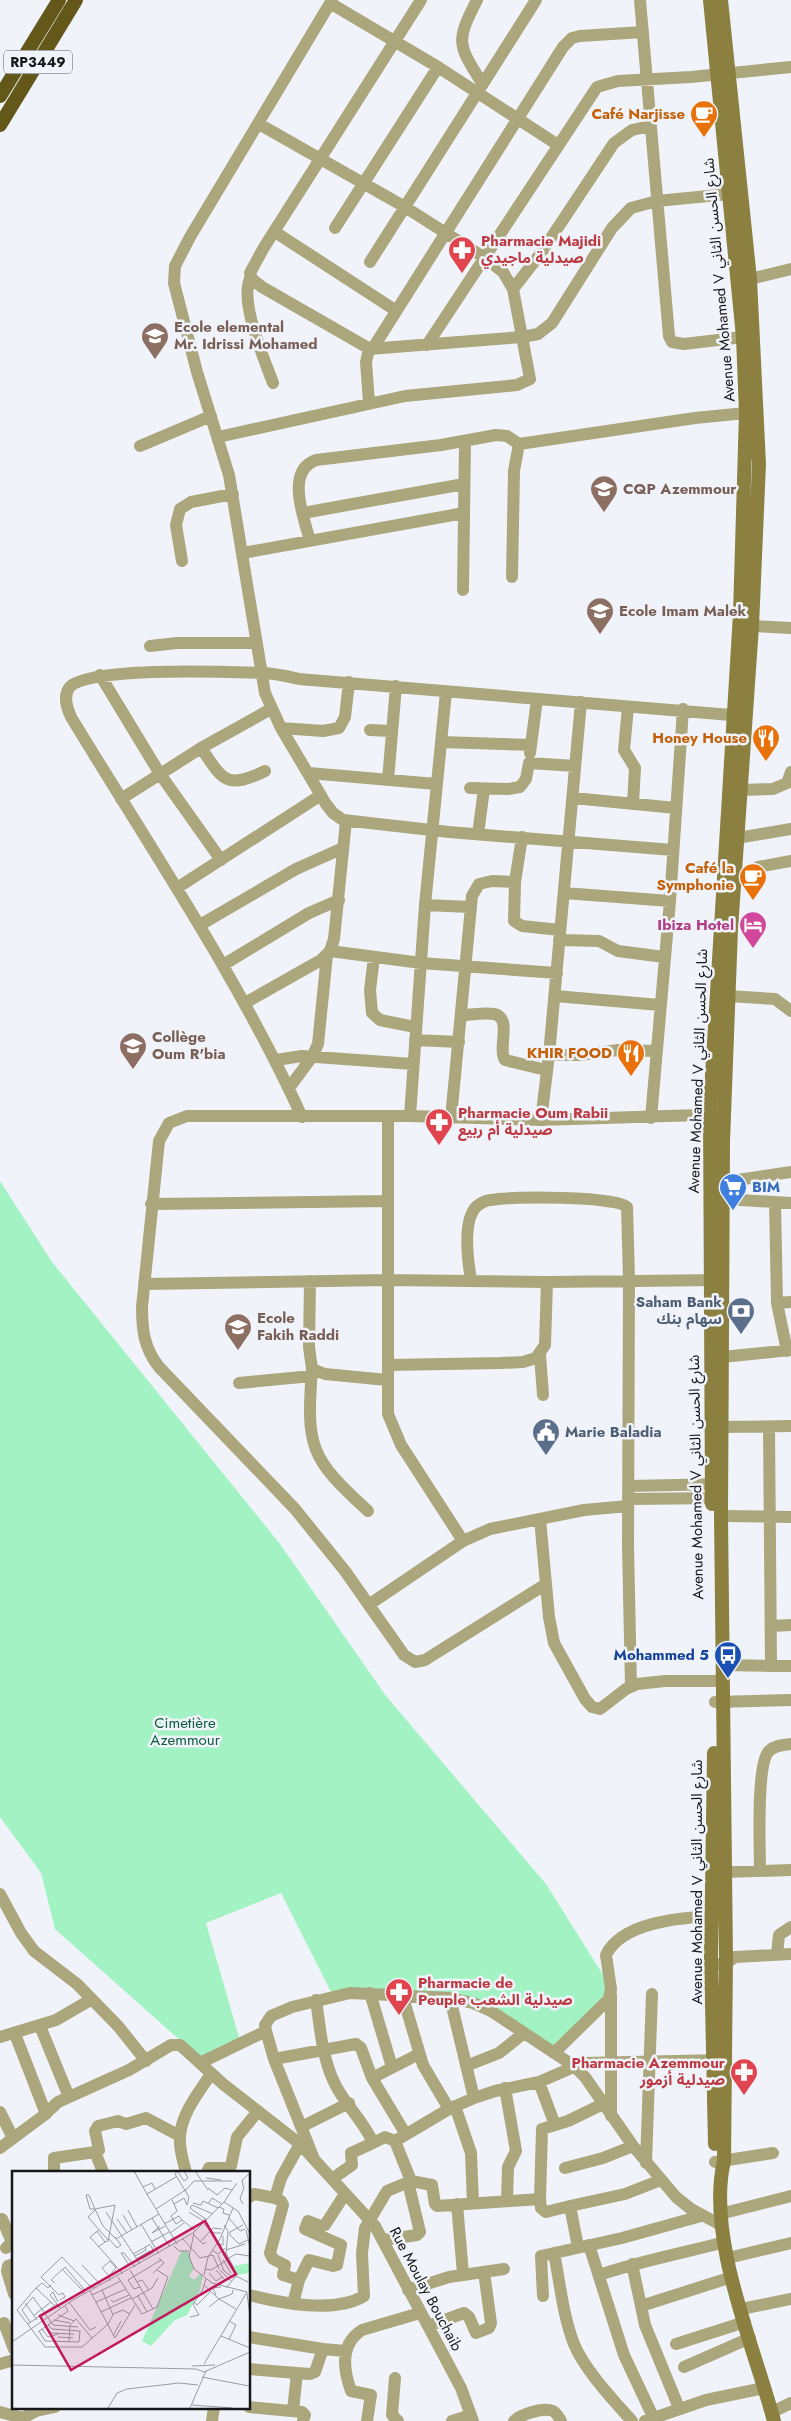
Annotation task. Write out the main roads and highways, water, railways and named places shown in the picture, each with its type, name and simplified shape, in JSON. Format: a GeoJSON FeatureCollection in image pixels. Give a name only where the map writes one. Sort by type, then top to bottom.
{"type":"FeatureCollection","features":[{"type":"Feature","properties":{"kind":"highway","name":"RP3449"},"geometry":{"type":"LineString","coordinates":[[0,96],[59,0]]}},
{"type":"Feature","properties":{"kind":"highway","name":"RP3449"},"geometry":{"type":"LineString","coordinates":[[0,125],[76,0]]}},
{"type":"Feature","properties":{"kind":"main road","name":"Avenue Mohamed V شارع الحسن الثاني"},"geometry":{"type":"LineString","coordinates":[[710,0],[724,73]]}},
{"type":"Feature","properties":{"kind":"main road","name":"Avenue Mohamed V شارع الحسن الثاني"},"geometry":{"type":"LineString","coordinates":[[721,0],[724,73],[735,193],[743,337],[752,413],[743,555],[739,715],[724,992],[724,1199],[716,1280],[719,1701],[725,1872],[719,2060],[721,2220],[732,2277],[773,2416]]}},
{"type":"Feature","properties":{"kind":"main road","name":"Avenue Mohamed V شارع الحسن الثاني"},"geometry":{"type":"LineString","coordinates":[[719,1681],[723,1665],[721,1516],[717,1491],[722,1427],[722,1357],[706,1115],[724,992],[740,790],[739,715],[752,626],[758,515],[752,413],[750,279],[735,193]]}},
{"type":"Feature","properties":{"kind":"main road","name":"Avenue Mohamed V شارع الحسن الثاني"},"geometry":{"type":"LineString","coordinates":[[719,1701],[711,1916],[721,1957]]}},
{"type":"Feature","properties":{"kind":"place","name":"Café Narjisse"},"geometry":{"type":"Point","coordinates":[704,138]}},
{"type":"Feature","properties":{"kind":"place","name":"Pharmacie Majidi صيدلية ماجيدي"},"geometry":{"type":"Point","coordinates":[462,274]}},
{"type":"Feature","properties":{"kind":"place","name":"Ecole elemental Mr. Idrissi Mohamed"},"geometry":{"type":"Point","coordinates":[155,360]}},
{"type":"Feature","properties":{"kind":"place","name":"CQP Azemmour"},"geometry":{"type":"Point","coordinates":[604,513]}},
{"type":"Feature","properties":{"kind":"place","name":"Ecole Imam Malek"},"geometry":{"type":"Point","coordinates":[600,635]}},
{"type":"Feature","properties":{"kind":"place","name":"Honey House"},"geometry":{"type":"Point","coordinates":[766,762]}},
{"type":"Feature","properties":{"kind":"place","name":"Café la Symphonie"},"geometry":{"type":"Point","coordinates":[753,901]}},
{"type":"Feature","properties":{"kind":"place","name":"Ibiza Hotel"},"geometry":{"type":"Point","coordinates":[753,949]}},
{"type":"Feature","properties":{"kind":"place","name":"Collège Oum R'bia"},"geometry":{"type":"Point","coordinates":[133,1070]}},
{"type":"Feature","properties":{"kind":"place","name":"KHIR FOOD"},"geometry":{"type":"Point","coordinates":[631,1077]}},
{"type":"Feature","properties":{"kind":"place","name":"Pharmacie Oum Rabii صيدلية أم ربيع"},"geometry":{"type":"Point","coordinates":[439,1146]}},
{"type":"Feature","properties":{"kind":"place","name":"BIM"},"geometry":{"type":"Point","coordinates":[733,1211]}},
{"type":"Feature","properties":{"kind":"place","name":"Saham Bank سهام بنك"},"geometry":{"type":"Point","coordinates":[741,1335]}},
{"type":"Feature","properties":{"kind":"place","name":"Ecole Fakih Raddi"},"geometry":{"type":"Point","coordinates":[238,1351]}},
{"type":"Feature","properties":{"kind":"place","name":"Marie Baladia"},"geometry":{"type":"Point","coordinates":[546,1456]}},
{"type":"Feature","properties":{"kind":"place","name":"Mohammed 5"},"geometry":{"type":"Point","coordinates":[728,1679]}},
{"type":"Feature","properties":{"kind":"place","name":"Pharmacie de Peuple صيدلية الشعب"},"geometry":{"type":"Point","coordinates":[399,2016]}},
{"type":"Feature","properties":{"kind":"place","name":"Pharmacie Azemmour صيدلية أزمور"},"geometry":{"type":"Point","coordinates":[744,2096]}},
{"type":"Feature","properties":{"kind":"park label","name":"Cimetière Azemmour"},"geometry":{"type":"Point","coordinates":[185,1732]}}]}
